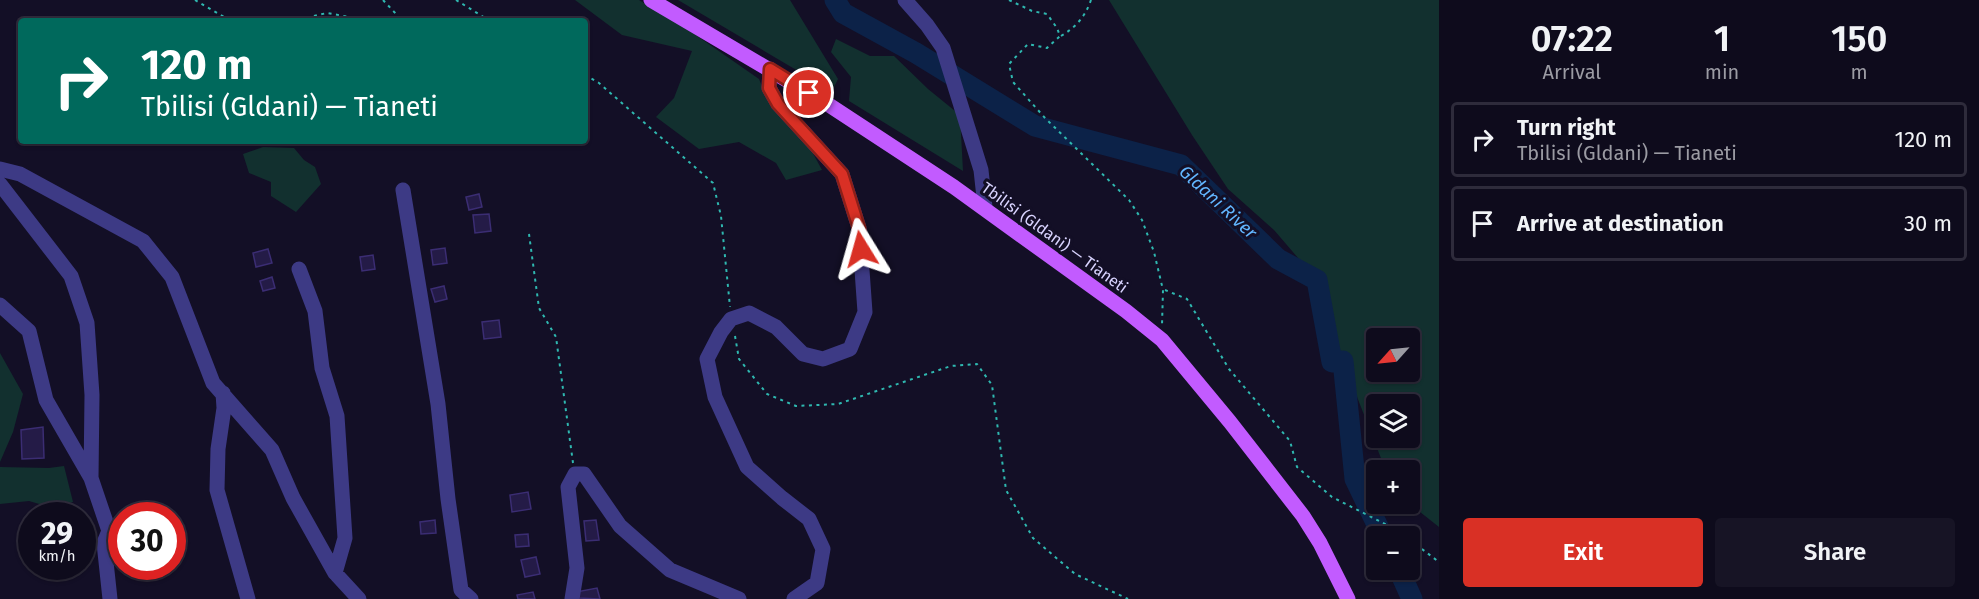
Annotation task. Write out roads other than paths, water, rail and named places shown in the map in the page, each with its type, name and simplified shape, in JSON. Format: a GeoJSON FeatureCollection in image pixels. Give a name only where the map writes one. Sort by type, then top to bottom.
{"type":"FeatureCollection","features":[{"type":"Feature","properties":{"kind":"main road","name":"Tbilisi (Gldani) — Tianeti"},"geometry":{"type":"LineString","coordinates":[[651,0],[829,105],[985,207],[1162,340],[1230,422],[1303,516],[1320,543],[1347,599]]}},
{"type":"Feature","properties":{"kind":"street"},"geometry":{"type":"LineString","coordinates":[[905,0],[943,48],[981,170],[985,207]]}},
{"type":"Feature","properties":{"kind":"street"},"geometry":{"type":"LineString","coordinates":[[770,69],[769,88],[778,104],[842,174],[859,228],[865,312],[850,349],[823,359],[803,354],[776,327],[749,313],[731,319],[721,332],[707,359],[715,397],[747,467],[809,519],[823,549],[817,583],[794,599]]}},
{"type":"Feature","properties":{"kind":"street"},"geometry":{"type":"LineString","coordinates":[[0,169],[20,174],[143,241],[172,277],[213,383],[272,450],[293,498],[335,573],[359,599]]}},
{"type":"Feature","properties":{"kind":"street"},"geometry":{"type":"LineString","coordinates":[[0,184],[71,276],[87,323],[92,395],[91,478]]}},
{"type":"Feature","properties":{"kind":"street"},"geometry":{"type":"LineString","coordinates":[[404,190],[438,404],[461,590],[471,599]]}},
{"type":"Feature","properties":{"kind":"street"},"geometry":{"type":"LineString","coordinates":[[299,269],[315,311],[322,368],[337,416],[345,538],[335,573]]}},
{"type":"Feature","properties":{"kind":"street"},"geometry":{"type":"LineString","coordinates":[[0,305],[29,331],[46,400],[91,478],[110,531],[104,543],[110,599]]}},
{"type":"Feature","properties":{"kind":"street"},"geometry":{"type":"LineString","coordinates":[[223,393],[224,408],[218,449],[217,490],[248,599]]}},
{"type":"Feature","properties":{"kind":"street"},"geometry":{"type":"LineString","coordinates":[[572,599],[577,568],[568,487],[575,474],[584,474],[620,526],[670,570],[739,599]]}},
{"type":"Feature","properties":{"kind":"waterway","name":"Gldani River"},"geometry":{"type":"LineString","coordinates":[[835,0],[843,13],[916,53],[1035,126],[1181,165],[1278,259],[1317,280],[1332,362],[1343,361],[1355,479],[1378,526]]}},
{"type":"Feature","properties":{"kind":"waterway","name":"Gldani River"},"geometry":{"type":"LineString","coordinates":[[1403,580],[1412,599]]}}]}
